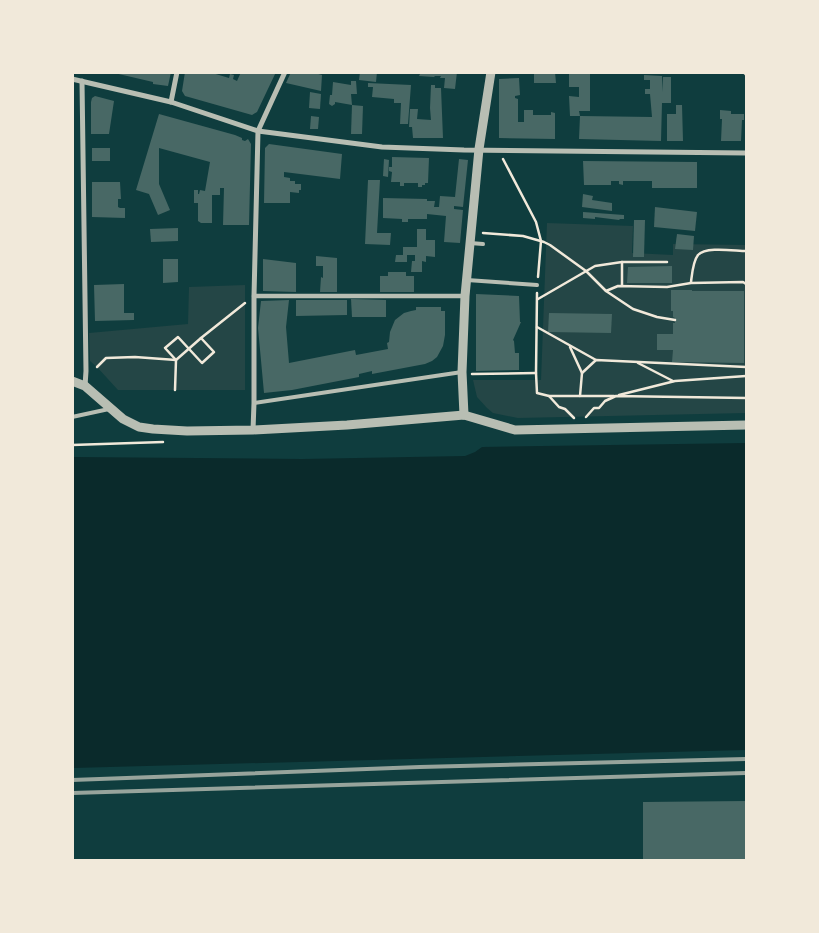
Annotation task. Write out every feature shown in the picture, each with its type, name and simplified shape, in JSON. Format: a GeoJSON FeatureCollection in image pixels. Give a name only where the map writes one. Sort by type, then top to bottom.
{"type":"FeatureCollection","features":[{"type":"Feature","properties":{"kind":"street"},"geometry":{"type":"LineString","coordinates":[[171,102],[177,72]]}},
{"type":"Feature","properties":{"kind":"street"},"geometry":{"type":"LineString","coordinates":[[253,430],[258,131],[285,72]]}},
{"type":"Feature","properties":{"kind":"street"},"geometry":{"type":"LineString","coordinates":[[464,415],[462,372],[466,280],[480,149],[491,72]]}},
{"type":"Feature","properties":{"kind":"street"},"geometry":{"type":"LineString","coordinates":[[72,79],[171,102],[258,131],[382,147],[746,153]]}},
{"type":"Feature","properties":{"kind":"street"},"geometry":{"type":"LineString","coordinates":[[82,81],[85,386]]}},
{"type":"Feature","properties":{"kind":"street"},"geometry":{"type":"LineString","coordinates":[[254,296],[465,296]]}},
{"type":"Feature","properties":{"kind":"street"},"geometry":{"type":"LineString","coordinates":[[72,381],[85,386],[131,424],[146,428],[187,431],[347,425],[464,415],[515,430],[746,425]]}},
{"type":"Feature","properties":{"kind":"lane"},"geometry":{"type":"LineString","coordinates":[[470,243],[483,244]]}},
{"type":"Feature","properties":{"kind":"lane"},"geometry":{"type":"LineString","coordinates":[[466,280],[537,285]]}},
{"type":"Feature","properties":{"kind":"lane"},"geometry":{"type":"LineString","coordinates":[[254,403],[462,372]]}},
{"type":"Feature","properties":{"kind":"lane"},"geometry":{"type":"LineString","coordinates":[[72,417],[111,408]]}},
{"type":"Feature","properties":{"kind":"path"},"geometry":{"type":"LineString","coordinates":[[502,156],[536,222],[541,241],[537,285],[536,394],[549,396],[746,398]]}},
{"type":"Feature","properties":{"kind":"path"},"geometry":{"type":"LineString","coordinates":[[471,232],[523,236],[541,241],[586,270],[606,292],[633,309],[644,314],[675,320]]}},
{"type":"Feature","properties":{"kind":"path"},"geometry":{"type":"LineString","coordinates":[[690,283],[695,261],[702,252],[710,250],[746,251]]}},
{"type":"Feature","properties":{"kind":"path"},"geometry":{"type":"LineString","coordinates":[[622,262],[622,286]]}},
{"type":"Feature","properties":{"kind":"path"},"geometry":{"type":"LineString","coordinates":[[537,299],[595,266],[622,262],[667,262]]}},
{"type":"Feature","properties":{"kind":"path"},"geometry":{"type":"LineString","coordinates":[[606,292],[618,286],[650,285],[667,287],[690,283],[743,282],[746,284]]}},
{"type":"Feature","properties":{"kind":"path"},"geometry":{"type":"LineString","coordinates":[[96,367],[106,358],[135,357],[176,360],[254,296]]}},
{"type":"Feature","properties":{"kind":"path"},"geometry":{"type":"LineString","coordinates":[[537,327],[596,360],[746,366]]}},
{"type":"Feature","properties":{"kind":"path"},"geometry":{"type":"LineString","coordinates":[[175,390],[176,360],[165,348],[178,337],[202,363],[214,352],[201,338]]}},
{"type":"Feature","properties":{"kind":"path"},"geometry":{"type":"LineString","coordinates":[[569,346],[582,373],[580,396]]}},
{"type":"Feature","properties":{"kind":"path"},"geometry":{"type":"LineString","coordinates":[[582,373],[596,360]]}},
{"type":"Feature","properties":{"kind":"path"},"geometry":{"type":"LineString","coordinates":[[635,362],[675,381]]}},
{"type":"Feature","properties":{"kind":"path"},"geometry":{"type":"LineString","coordinates":[[462,372],[472,374],[536,373]]}},
{"type":"Feature","properties":{"kind":"path"},"geometry":{"type":"LineString","coordinates":[[586,418],[594,408],[598,408],[605,401],[616,396],[675,381],[746,376]]}},
{"type":"Feature","properties":{"kind":"path"},"geometry":{"type":"LineString","coordinates":[[549,396],[574,419]]}},
{"type":"Feature","properties":{"kind":"path"},"geometry":{"type":"LineString","coordinates":[[72,445],[170,442]]}},
{"type":"Feature","properties":{"kind":"shaded area"},"geometry":{"type":"Polygon","coordinates":[[[547,223],[633,226],[632,253],[673,255],[673,244],[746,245],[746,413],[518,418],[493,413],[487,408],[477,397],[473,380],[541,380],[547,223]]]}},
{"type":"Feature","properties":{"kind":"shaded area"},"geometry":{"type":"Polygon","coordinates":[[[245,285],[245,390],[118,390],[90,361],[89,333],[188,324],[189,287],[245,285]]]}},
{"type":"Feature","properties":{"kind":"shaded area"},"geometry":{"type":"Polygon","coordinates":[[[746,443],[746,750],[73,768],[73,457],[302,459],[465,456],[482,447],[746,443]]]}},
{"type":"Feature","properties":{"kind":"building"},"geometry":{"type":"Polygon","coordinates":[[[110,72],[171,72],[168,86],[153,84],[153,82],[110,72]]]}},
{"type":"Feature","properties":{"kind":"building"},"geometry":{"type":"Polygon","coordinates":[[[185,72],[209,72],[229,78],[230,74],[234,75],[233,79],[237,81],[241,72],[276,72],[257,112],[252,115],[185,96],[182,91],[185,72]]]}},
{"type":"Feature","properties":{"kind":"building"},"geometry":{"type":"Polygon","coordinates":[[[291,72],[311,72],[322,75],[321,91],[286,83],[291,72]]]}},
{"type":"Feature","properties":{"kind":"building"},"geometry":{"type":"Polygon","coordinates":[[[360,72],[377,72],[376,82],[359,80],[360,72]]]}},
{"type":"Feature","properties":{"kind":"building"},"geometry":{"type":"Polygon","coordinates":[[[415,72],[457,72],[455,89],[444,88],[445,78],[440,78],[441,76],[419,76],[420,74],[415,74],[415,72]]]}},
{"type":"Feature","properties":{"kind":"building"},"geometry":{"type":"Polygon","coordinates":[[[534,72],[555,72],[556,83],[534,83],[534,72]]]}},
{"type":"Feature","properties":{"kind":"building"},"geometry":{"type":"Polygon","coordinates":[[[569,72],[590,72],[590,111],[579,111],[580,116],[570,116],[569,96],[579,97],[579,87],[569,87],[569,72]]]}},
{"type":"Feature","properties":{"kind":"building"},"geometry":{"type":"Polygon","coordinates":[[[644,75],[662,76],[662,92],[663,77],[671,77],[671,103],[662,103],[661,141],[579,139],[580,116],[652,117],[650,94],[645,94],[645,89],[650,89],[650,80],[644,80],[644,75]]]}},
{"type":"Feature","properties":{"kind":"building"},"geometry":{"type":"Polygon","coordinates":[[[519,78],[520,95],[515,96],[518,99],[518,122],[524,122],[524,110],[533,110],[533,115],[551,115],[551,112],[555,113],[555,139],[499,138],[499,79],[519,78]]]}},
{"type":"Feature","properties":{"kind":"building"},"geometry":{"type":"Polygon","coordinates":[[[351,81],[356,81],[357,94],[351,94],[352,105],[335,102],[332,106],[329,104],[333,82],[351,85],[351,81]]]}},
{"type":"Feature","properties":{"kind":"building"},"geometry":{"type":"Polygon","coordinates":[[[368,83],[411,85],[408,124],[400,124],[401,103],[394,103],[394,99],[372,97],[373,87],[368,87],[368,83]]]}},
{"type":"Feature","properties":{"kind":"building"},"geometry":{"type":"Polygon","coordinates":[[[431,85],[435,85],[435,88],[441,88],[443,138],[413,138],[412,127],[409,127],[410,109],[418,109],[417,119],[431,120],[431,85]]]}},
{"type":"Feature","properties":{"kind":"building"},"geometry":{"type":"Polygon","coordinates":[[[310,92],[321,94],[320,109],[309,108],[310,92]]]}},
{"type":"Feature","properties":{"kind":"building"},"geometry":{"type":"Polygon","coordinates":[[[95,96],[114,101],[109,134],[91,134],[91,102],[95,96]]]}},
{"type":"Feature","properties":{"kind":"building"},"geometry":{"type":"Polygon","coordinates":[[[352,105],[363,106],[362,134],[351,134],[352,105]]]}},
{"type":"Feature","properties":{"kind":"building"},"geometry":{"type":"Polygon","coordinates":[[[676,105],[682,105],[683,141],[667,141],[667,114],[676,114],[676,105]]]}},
{"type":"Feature","properties":{"kind":"building"},"geometry":{"type":"Polygon","coordinates":[[[720,110],[731,111],[731,114],[744,114],[741,141],[721,141],[722,119],[720,119],[720,110]]]}},
{"type":"Feature","properties":{"kind":"building"},"geometry":{"type":"Polygon","coordinates":[[[159,114],[235,135],[245,141],[248,139],[251,144],[249,225],[223,225],[224,188],[220,188],[220,195],[212,195],[212,223],[201,223],[198,221],[198,203],[194,203],[194,190],[198,190],[198,194],[200,190],[205,191],[210,162],[159,148],[159,184],[170,210],[158,215],[149,194],[136,190],[159,114]]]}},
{"type":"Feature","properties":{"kind":"building"},"geometry":{"type":"Polygon","coordinates":[[[311,116],[319,117],[318,129],[310,129],[311,116]]]}},
{"type":"Feature","properties":{"kind":"building"},"geometry":{"type":"Polygon","coordinates":[[[269,144],[342,154],[340,179],[284,172],[284,177],[290,178],[290,181],[295,181],[295,184],[301,184],[301,190],[299,190],[299,193],[290,192],[290,203],[264,203],[265,148],[269,144]]]}},
{"type":"Feature","properties":{"kind":"building"},"geometry":{"type":"Polygon","coordinates":[[[92,148],[110,148],[110,161],[92,161],[92,148]]]}},
{"type":"Feature","properties":{"kind":"building"},"geometry":{"type":"Polygon","coordinates":[[[392,157],[429,158],[428,183],[418,187],[418,183],[404,183],[404,186],[400,186],[400,182],[391,182],[392,172],[389,171],[389,167],[392,167],[392,157]]]}},
{"type":"Feature","properties":{"kind":"building"},"geometry":{"type":"Polygon","coordinates":[[[384,159],[389,160],[388,177],[383,176],[384,159]]]}},
{"type":"Feature","properties":{"kind":"building"},"geometry":{"type":"Polygon","coordinates":[[[459,159],[468,160],[463,207],[454,206],[454,209],[463,210],[460,243],[444,242],[446,216],[427,214],[427,219],[408,219],[408,222],[402,222],[402,219],[383,218],[383,198],[427,199],[427,201],[435,201],[434,207],[439,207],[440,196],[455,197],[459,159]]]}},
{"type":"Feature","properties":{"kind":"building"},"geometry":{"type":"Polygon","coordinates":[[[583,161],[697,162],[697,188],[652,188],[652,181],[623,181],[623,185],[619,184],[619,181],[611,181],[611,185],[584,185],[583,161]]]}},
{"type":"Feature","properties":{"kind":"building"},"geometry":{"type":"Polygon","coordinates":[[[368,180],[380,180],[377,233],[391,233],[390,245],[365,244],[368,180]]]}},
{"type":"Feature","properties":{"kind":"building"},"geometry":{"type":"Polygon","coordinates":[[[92,182],[120,182],[121,199],[118,199],[118,207],[125,208],[125,218],[92,217],[92,182]]]}},
{"type":"Feature","properties":{"kind":"building"},"geometry":{"type":"Polygon","coordinates":[[[583,194],[593,196],[592,200],[612,203],[612,211],[582,207],[583,194]]]}},
{"type":"Feature","properties":{"kind":"building"},"geometry":{"type":"Polygon","coordinates":[[[655,207],[697,212],[695,231],[654,227],[655,207]]]}},
{"type":"Feature","properties":{"kind":"building"},"geometry":{"type":"Polygon","coordinates":[[[583,212],[624,215],[624,219],[583,218],[583,212]]]}},
{"type":"Feature","properties":{"kind":"building"},"geometry":{"type":"Polygon","coordinates":[[[634,220],[645,220],[644,257],[633,257],[634,220]]]}},
{"type":"Feature","properties":{"kind":"building"},"geometry":{"type":"Polygon","coordinates":[[[178,228],[178,241],[151,242],[150,229],[178,228]]]}},
{"type":"Feature","properties":{"kind":"building"},"geometry":{"type":"Polygon","coordinates":[[[417,229],[426,229],[426,240],[435,240],[435,257],[426,256],[426,262],[422,261],[422,272],[411,272],[412,261],[415,261],[415,255],[407,255],[407,262],[395,262],[396,255],[403,255],[403,247],[417,247],[417,229]]]}},
{"type":"Feature","properties":{"kind":"building"},"geometry":{"type":"Polygon","coordinates":[[[677,234],[694,236],[693,250],[675,249],[677,234]]]}},
{"type":"Feature","properties":{"kind":"building"},"geometry":{"type":"Polygon","coordinates":[[[316,256],[337,258],[337,292],[320,292],[323,266],[316,266],[316,256]]]}},
{"type":"Feature","properties":{"kind":"building"},"geometry":{"type":"Polygon","coordinates":[[[163,259],[178,259],[178,282],[163,283],[163,259]]]}},
{"type":"Feature","properties":{"kind":"building"},"geometry":{"type":"Polygon","coordinates":[[[263,259],[296,263],[296,292],[263,291],[263,259]]]}},
{"type":"Feature","properties":{"kind":"building"},"geometry":{"type":"Polygon","coordinates":[[[672,266],[672,283],[627,283],[628,267],[672,266]]]}},
{"type":"Feature","properties":{"kind":"building"},"geometry":{"type":"Polygon","coordinates":[[[388,272],[406,272],[406,276],[414,276],[414,292],[380,292],[380,276],[388,276],[388,272]]]}},
{"type":"Feature","properties":{"kind":"building"},"geometry":{"type":"Polygon","coordinates":[[[124,284],[124,313],[134,313],[134,320],[95,321],[94,285],[124,284]]]}},
{"type":"Feature","properties":{"kind":"building"},"geometry":{"type":"Polygon","coordinates":[[[671,290],[744,291],[744,363],[672,362],[673,350],[657,350],[657,334],[673,334],[675,318],[673,317],[673,311],[671,311],[671,290]]]}},
{"type":"Feature","properties":{"kind":"building"},"geometry":{"type":"Polygon","coordinates":[[[476,294],[519,296],[521,322],[513,340],[515,353],[519,353],[519,370],[476,371],[476,294]]]}},
{"type":"Feature","properties":{"kind":"building"},"geometry":{"type":"Polygon","coordinates":[[[351,299],[386,300],[386,317],[352,317],[351,299]]]}},
{"type":"Feature","properties":{"kind":"building"},"geometry":{"type":"Polygon","coordinates":[[[289,300],[286,327],[289,363],[355,350],[356,355],[388,349],[387,343],[389,342],[390,332],[395,320],[404,313],[416,310],[416,307],[441,307],[441,311],[445,311],[443,346],[437,357],[425,364],[372,374],[372,371],[359,374],[359,377],[292,390],[264,393],[258,328],[261,301],[289,300]]]}},
{"type":"Feature","properties":{"kind":"building"},"geometry":{"type":"Polygon","coordinates":[[[296,300],[347,300],[347,315],[296,316],[296,300]]]}},
{"type":"Feature","properties":{"kind":"building"},"geometry":{"type":"Polygon","coordinates":[[[549,313],[612,314],[611,333],[548,332],[549,313]]]}},
{"type":"Feature","properties":{"kind":"building"},"geometry":{"type":"Polygon","coordinates":[[[746,801],[746,860],[643,860],[643,802],[746,801]]]}},
{"type":"Feature","properties":{"kind":"railway"},"geometry":{"type":"LineString","coordinates":[[72,780],[420,767],[746,759]]}},
{"type":"Feature","properties":{"kind":"railway"},"geometry":{"type":"LineString","coordinates":[[72,793],[746,773]]}}]}
